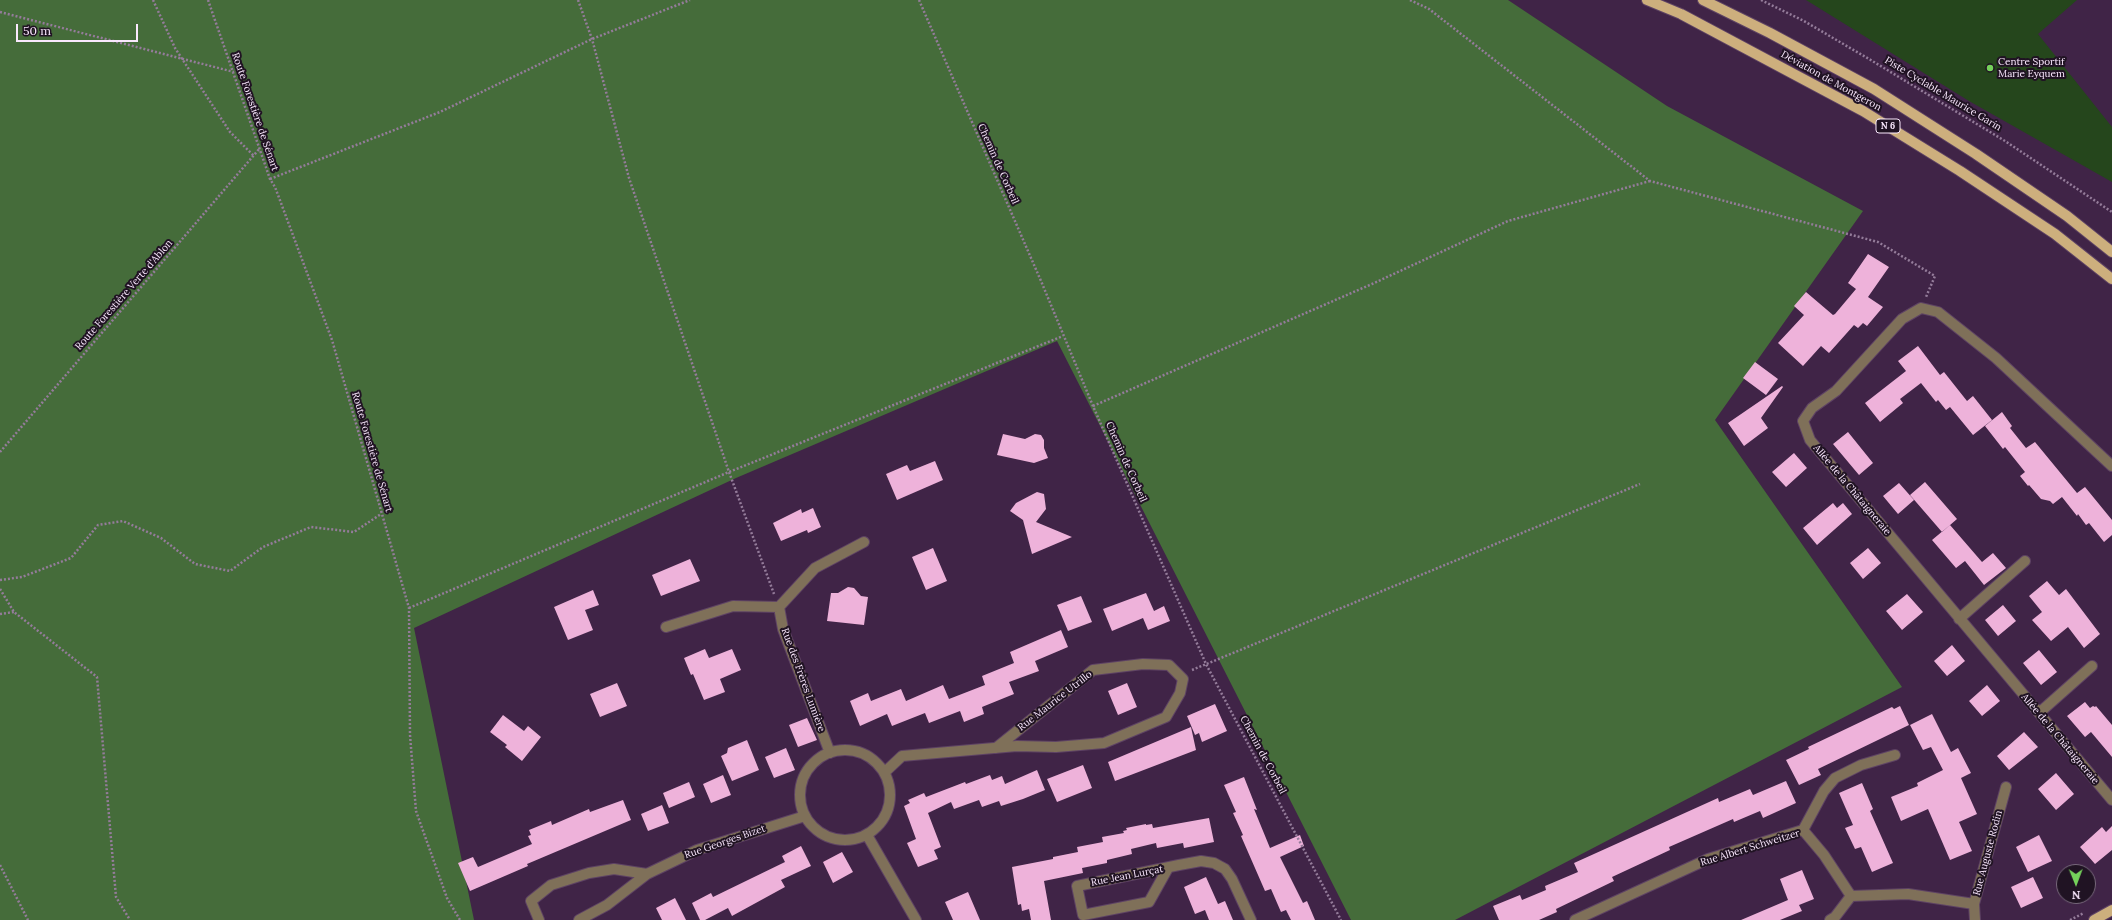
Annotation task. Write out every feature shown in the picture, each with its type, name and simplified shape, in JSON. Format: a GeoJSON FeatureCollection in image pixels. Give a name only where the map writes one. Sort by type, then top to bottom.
{"type":"FeatureCollection","features":[{"type":"Feature","properties":{"kind":"main road","name":"Déviation de Montgeron"},"geometry":{"type":"LineString","coordinates":[[1647,0],[1681,14],[1863,111],[1960,171],[2055,234],[2112,279]]}},
{"type":"Feature","properties":{"kind":"main road","name":"Déviation de Montgeron"},"geometry":{"type":"LineString","coordinates":[[1703,0],[1770,33],[1874,89],[1976,154],[2067,216],[2112,252]]}},
{"type":"Feature","properties":{"kind":"main road"},"geometry":{"type":"LineString","coordinates":[[2101,243],[2112,246]]}},
{"type":"Feature","properties":{"kind":"main road"},"geometry":{"type":"LineString","coordinates":[[2094,920],[2112,910]]}},
{"type":"Feature","properties":{"kind":"street"},"geometry":{"type":"LineString","coordinates":[[1921,308],[1938,312],[1996,358],[2112,466]]}},
{"type":"Feature","properties":{"kind":"street","name":"Allée de la Châtaigneraie"},"geometry":{"type":"LineString","coordinates":[[1921,308],[1902,319],[1836,391],[1812,408],[1803,421],[1810,440],[1959,619],[2111,796]]}},
{"type":"Feature","properties":{"kind":"street"},"geometry":{"type":"LineString","coordinates":[[666,628],[733,606],[779,607],[815,568],[864,542]]}},
{"type":"Feature","properties":{"kind":"street"},"geometry":{"type":"LineString","coordinates":[[1959,619],[2025,561]]}},
{"type":"Feature","properties":{"kind":"street","name":"Rue des Frères Lumière"},"geometry":{"type":"LineString","coordinates":[[779,607],[784,629],[830,753]]}},
{"type":"Feature","properties":{"kind":"street","name":"Rue Maurice Utrillo"},"geometry":{"type":"LineString","coordinates":[[884,772],[902,756],[996,748],[1056,747],[1104,743],[1131,733],[1166,717],[1180,694],[1183,679],[1169,665],[1143,664],[1093,670],[996,748]]}},
{"type":"Feature","properties":{"kind":"street"},"geometry":{"type":"LineString","coordinates":[[2039,713],[2092,666]]}},
{"type":"Feature","properties":{"kind":"street"},"geometry":{"type":"LineString","coordinates":[[842,750],[857,752],[874,760],[884,772],[890,786],[890,802],[882,821],[867,834],[852,839],[830,837],[816,829],[805,816],[801,801],[801,789],[805,774],[816,761],[830,753],[842,750]]}},
{"type":"Feature","properties":{"kind":"street"},"geometry":{"type":"LineString","coordinates":[[1803,830],[1824,791],[1835,778],[1861,765],[1895,755]]}},
{"type":"Feature","properties":{"kind":"street","name":"Rue Auguste Rodin"},"geometry":{"type":"LineString","coordinates":[[1974,920],[1974,904],[2006,787]]}},
{"type":"Feature","properties":{"kind":"street","name":"Rue Georges Bizet"},"geometry":{"type":"LineString","coordinates":[[579,920],[607,905],[647,874],[697,850],[805,816]]}},
{"type":"Feature","properties":{"kind":"street","name":"Rue Albert Schweitzer"},"geometry":{"type":"LineString","coordinates":[[1575,920],[1708,859],[1803,830],[1824,855],[1851,896]]}},
{"type":"Feature","properties":{"kind":"street"},"geometry":{"type":"LineString","coordinates":[[867,834],[916,920]]}},
{"type":"Feature","properties":{"kind":"street","name":"Rue Jean Lurçat"},"geometry":{"type":"LineString","coordinates":[[1168,868],[1149,902],[1083,915],[1077,886],[1201,861],[1214,863],[1225,869],[1232,879],[1251,920]]}},
{"type":"Feature","properties":{"kind":"street"},"geometry":{"type":"LineString","coordinates":[[540,920],[532,901],[551,885],[589,873],[614,869],[647,874]]}},
{"type":"Feature","properties":{"kind":"street"},"geometry":{"type":"LineString","coordinates":[[1830,920],[1835,917],[1851,896],[1908,894],[1974,904]]}},
{"type":"Feature","properties":{"kind":"path"},"geometry":{"type":"LineString","coordinates":[[153,0],[175,48],[230,132],[254,156]]}},
{"type":"Feature","properties":{"kind":"path","name":"Route Forestière de Sénart"},"geometry":{"type":"LineString","coordinates":[[208,0],[270,179],[275,187],[332,340],[409,608],[410,735],[416,811],[447,898],[460,920]]}},
{"type":"Feature","properties":{"kind":"path"},"geometry":{"type":"LineString","coordinates":[[578,0],[592,38],[629,178],[729,472],[779,607]]}},
{"type":"Feature","properties":{"kind":"path"},"geometry":{"type":"LineString","coordinates":[[270,179],[440,112],[592,38],[690,0]]}},
{"type":"Feature","properties":{"kind":"path","name":"Chemin de Corbeil"},"geometry":{"type":"LineString","coordinates":[[919,0],[1093,406],[1206,664],[1341,920]]}},
{"type":"Feature","properties":{"kind":"path"},"geometry":{"type":"LineString","coordinates":[[1410,0],[1429,9],[1650,181],[1878,242],[1936,276],[1921,308]]}},
{"type":"Feature","properties":{"kind":"path","name":"Piste Cyclable Maurice Garin"},"geometry":{"type":"LineString","coordinates":[[1760,0],[1804,21],[1869,59],[2005,141],[2112,212]]}},
{"type":"Feature","properties":{"kind":"path"},"geometry":{"type":"LineString","coordinates":[[0,12],[234,72]]}},
{"type":"Feature","properties":{"kind":"path","name":"Route Forestière Verte d'Ablon"},"geometry":{"type":"LineString","coordinates":[[0,452],[260,148]]}},
{"type":"Feature","properties":{"kind":"path"},"geometry":{"type":"LineString","coordinates":[[1093,406],[1372,284],[1508,221],[1650,181]]}},
{"type":"Feature","properties":{"kind":"path"},"geometry":{"type":"LineString","coordinates":[[409,608],[729,472],[1064,336]]}},
{"type":"Feature","properties":{"kind":"path"},"geometry":{"type":"LineString","coordinates":[[1180,676],[1640,484]]}},
{"type":"Feature","properties":{"kind":"path"},"geometry":{"type":"LineString","coordinates":[[0,580],[22,577],[71,558],[98,525],[123,521],[161,538],[195,564],[230,571],[263,547],[311,527],[354,532],[381,514]]}},
{"type":"Feature","properties":{"kind":"path"},"geometry":{"type":"LineString","coordinates":[[0,588],[14,612],[97,677],[116,897],[130,920]]}},
{"type":"Feature","properties":{"kind":"path"},"geometry":{"type":"LineString","coordinates":[[0,614],[14,612]]}},
{"type":"Feature","properties":{"kind":"path"},"geometry":{"type":"LineString","coordinates":[[0,865],[28,920]]}},
{"type":"Feature","properties":{"kind":"green space"},"geometry":{"type":"Polygon","coordinates":[[[0,0],[1508,0],[1667,106],[1863,211],[1715,420],[1902,687],[1455,920],[1351,920],[1057,341],[736,478],[414,628],[474,920],[0,920],[0,0]]]}},
{"type":"Feature","properties":{"kind":"green space","name":"Centre Sportif Marie Eyquem"},"geometry":{"type":"Polygon","coordinates":[[[1806,0],[2077,0],[2038,34],[2112,127],[2112,182],[1969,101],[1806,0]]]}},
{"type":"Feature","properties":{"kind":"building"},"geometry":{"type":"Polygon","coordinates":[[[1868,254],[1889,267],[1868,297],[1883,307],[1867,326],[1863,323],[1858,328],[1854,325],[1829,353],[1821,346],[1803,366],[1778,343],[1804,315],[1794,306],[1806,292],[1833,315],[1835,314],[1856,289],[1848,283],[1868,254]]]}},
{"type":"Feature","properties":{"kind":"building"},"geometry":{"type":"Polygon","coordinates":[[[1918,346],[1940,375],[1944,372],[1967,401],[1973,396],[1992,420],[1973,435],[1950,407],[1946,410],[1938,400],[1936,402],[1921,383],[1900,399],[1903,403],[1880,422],[1865,403],[1906,371],[1898,361],[1918,346]]]}},
{"type":"Feature","properties":{"kind":"building"},"geometry":{"type":"Polygon","coordinates":[[[1755,362],[1778,379],[1766,395],[1743,378],[1755,362]]]}},
{"type":"Feature","properties":{"kind":"building"},"geometry":{"type":"Polygon","coordinates":[[[1782,386],[1783,387],[1761,418],[1768,428],[1744,446],[1728,423],[1782,386]]]}},
{"type":"Feature","properties":{"kind":"building"},"geometry":{"type":"Polygon","coordinates":[[[2002,412],[2012,426],[2010,428],[2026,448],[2035,442],[2077,493],[2085,487],[2112,520],[2112,535],[2104,542],[2089,523],[2086,525],[2078,514],[2077,516],[2062,497],[2053,504],[2050,501],[2041,499],[2020,476],[2025,472],[2005,447],[2003,449],[1985,426],[2002,412]]]}},
{"type":"Feature","properties":{"kind":"building"},"geometry":{"type":"Polygon","coordinates":[[[1848,432],[1873,463],[1859,475],[1833,444],[1848,432]]]}},
{"type":"Feature","properties":{"kind":"building"},"geometry":{"type":"Polygon","coordinates":[[[1003,434],[1025,439],[1035,434],[1041,435],[1044,440],[1044,448],[1048,458],[1034,463],[997,455],[1003,434]]]}},
{"type":"Feature","properties":{"kind":"building"},"geometry":{"type":"Polygon","coordinates":[[[1794,453],[1807,468],[1786,487],[1772,472],[1794,453]]]}},
{"type":"Feature","properties":{"kind":"building"},"geometry":{"type":"Polygon","coordinates":[[[935,461],[943,480],[897,500],[886,474],[907,465],[910,471],[935,461]]]}},
{"type":"Feature","properties":{"kind":"building"},"geometry":{"type":"Polygon","coordinates":[[[1925,482],[1957,519],[1942,532],[1910,495],[1925,482]]]}},
{"type":"Feature","properties":{"kind":"building"},"geometry":{"type":"Polygon","coordinates":[[[1899,483],[1914,500],[1898,514],[1883,496],[1899,483]]]}},
{"type":"Feature","properties":{"kind":"building"},"geometry":{"type":"Polygon","coordinates":[[[1037,492],[1044,494],[1046,509],[1036,522],[1072,537],[1032,554],[1023,520],[1010,511],[1016,503],[1037,492]]]}},
{"type":"Feature","properties":{"kind":"building"},"geometry":{"type":"Polygon","coordinates":[[[1833,503],[1837,508],[1843,503],[1852,514],[1817,545],[1803,528],[1833,503]]]}},
{"type":"Feature","properties":{"kind":"building"},"geometry":{"type":"Polygon","coordinates":[[[813,508],[821,527],[808,533],[807,530],[781,541],[773,523],[801,509],[802,513],[813,508]]]}},
{"type":"Feature","properties":{"kind":"building"},"geometry":{"type":"Polygon","coordinates":[[[1950,525],[1982,562],[1993,553],[2006,568],[1984,585],[1965,561],[1956,568],[1932,540],[1950,525]]]}},
{"type":"Feature","properties":{"kind":"building"},"geometry":{"type":"Polygon","coordinates":[[[933,548],[947,581],[926,590],[912,557],[933,548]]]}},
{"type":"Feature","properties":{"kind":"building"},"geometry":{"type":"Polygon","coordinates":[[[1868,548],[1881,563],[1863,579],[1850,563],[1868,548]]]}},
{"type":"Feature","properties":{"kind":"building"},"geometry":{"type":"Polygon","coordinates":[[[690,559],[700,581],[661,596],[652,575],[690,559]]]}},
{"type":"Feature","properties":{"kind":"building"},"geometry":{"type":"Polygon","coordinates":[[[2047,581],[2059,595],[2066,589],[2100,634],[2084,648],[2068,627],[2051,641],[2032,620],[2042,612],[2029,596],[2047,581]]]}},
{"type":"Feature","properties":{"kind":"building"},"geometry":{"type":"Polygon","coordinates":[[[848,587],[854,588],[861,596],[868,597],[864,625],[827,621],[831,593],[838,593],[848,587]]]}},
{"type":"Feature","properties":{"kind":"building"},"geometry":{"type":"Polygon","coordinates":[[[593,590],[599,605],[585,610],[593,630],[568,640],[554,607],[593,590]]]}},
{"type":"Feature","properties":{"kind":"building"},"geometry":{"type":"Polygon","coordinates":[[[1146,593],[1154,611],[1164,606],[1170,621],[1148,630],[1143,618],[1112,631],[1103,609],[1146,593]]]}},
{"type":"Feature","properties":{"kind":"building"},"geometry":{"type":"Polygon","coordinates":[[[1907,594],[1923,612],[1902,630],[1886,611],[1907,594]]]}},
{"type":"Feature","properties":{"kind":"building"},"geometry":{"type":"Polygon","coordinates":[[[1081,596],[1092,622],[1068,631],[1057,605],[1081,596]]]}},
{"type":"Feature","properties":{"kind":"building"},"geometry":{"type":"Polygon","coordinates":[[[2003,605],[2016,621],[1998,636],[1985,620],[2003,605]]]}},
{"type":"Feature","properties":{"kind":"building"},"geometry":{"type":"Polygon","coordinates":[[[1061,630],[1068,647],[1035,661],[1039,671],[1009,682],[1014,694],[982,707],[984,714],[964,722],[960,711],[929,723],[925,713],[892,726],[887,714],[860,726],[850,701],[868,693],[871,701],[901,689],[906,701],[943,685],[949,699],[985,685],[982,676],[1014,663],[1010,652],[1061,630]]]}},
{"type":"Feature","properties":{"kind":"building"},"geometry":{"type":"Polygon","coordinates":[[[1952,645],[1965,661],[1947,676],[1934,661],[1952,645]]]}},
{"type":"Feature","properties":{"kind":"building"},"geometry":{"type":"Polygon","coordinates":[[[705,649],[709,658],[732,649],[741,670],[720,679],[725,692],[704,700],[693,674],[691,675],[684,658],[705,649]]]}},
{"type":"Feature","properties":{"kind":"building"},"geometry":{"type":"Polygon","coordinates":[[[2039,650],[2057,672],[2041,685],[2023,663],[2039,650]]]}},
{"type":"Feature","properties":{"kind":"building"},"geometry":{"type":"Polygon","coordinates":[[[617,683],[627,706],[600,717],[590,694],[617,683]]]}},
{"type":"Feature","properties":{"kind":"building"},"geometry":{"type":"Polygon","coordinates":[[[1127,683],[1137,707],[1118,715],[1108,691],[1127,683]]]}},
{"type":"Feature","properties":{"kind":"building"},"geometry":{"type":"Polygon","coordinates":[[[1987,685],[2000,701],[1982,716],[1969,701],[1987,685]]]}},
{"type":"Feature","properties":{"kind":"building"},"geometry":{"type":"Polygon","coordinates":[[[2085,702],[2090,708],[2096,706],[2112,725],[2112,757],[2091,732],[2085,737],[2067,716],[2085,702]]]}},
{"type":"Feature","properties":{"kind":"building"},"geometry":{"type":"Polygon","coordinates":[[[1215,704],[1227,731],[1202,742],[1199,733],[1195,735],[1187,716],[1215,704]]]}},
{"type":"Feature","properties":{"kind":"building"},"geometry":{"type":"Polygon","coordinates":[[[1900,706],[1909,725],[1818,769],[1821,775],[1799,785],[1786,760],[1809,749],[1808,747],[1892,707],[1894,709],[1900,706]]]}},
{"type":"Feature","properties":{"kind":"building"},"geometry":{"type":"Polygon","coordinates":[[[1932,714],[1951,752],[1958,748],[1971,773],[1961,778],[1977,814],[1959,822],[1972,851],[1950,860],[1928,809],[1901,821],[1891,797],[1918,786],[1917,783],[1943,770],[1931,747],[1923,750],[1910,725],[1932,714]]]}},
{"type":"Feature","properties":{"kind":"building"},"geometry":{"type":"Polygon","coordinates":[[[503,715],[524,731],[528,726],[541,737],[522,761],[505,747],[507,745],[490,732],[503,715]]]}},
{"type":"Feature","properties":{"kind":"building"},"geometry":{"type":"Polygon","coordinates":[[[807,718],[817,740],[798,747],[789,725],[807,718]]]}},
{"type":"Feature","properties":{"kind":"building"},"geometry":{"type":"Polygon","coordinates":[[[1191,727],[1196,750],[1115,781],[1108,762],[1191,727]]]}},
{"type":"Feature","properties":{"kind":"building"},"geometry":{"type":"Polygon","coordinates":[[[2024,732],[2038,747],[2009,770],[1997,756],[2024,732]]]}},
{"type":"Feature","properties":{"kind":"building"},"geometry":{"type":"Polygon","coordinates":[[[747,740],[759,770],[732,781],[721,756],[727,753],[728,748],[747,740]]]}},
{"type":"Feature","properties":{"kind":"building"},"geometry":{"type":"Polygon","coordinates":[[[786,748],[795,770],[774,778],[765,757],[786,748]]]}},
{"type":"Feature","properties":{"kind":"building"},"geometry":{"type":"Polygon","coordinates":[[[1083,765],[1092,788],[1057,802],[1047,779],[1083,765]]]}},
{"type":"Feature","properties":{"kind":"building"},"geometry":{"type":"Polygon","coordinates":[[[1037,770],[1045,790],[1023,799],[1001,806],[999,801],[982,807],[979,800],[954,809],[951,802],[928,813],[941,847],[934,850],[938,859],[918,867],[907,843],[916,839],[904,806],[910,803],[908,800],[924,793],[926,797],[965,782],[966,784],[990,775],[992,780],[1002,776],[1005,784],[1037,770]]]}},
{"type":"Feature","properties":{"kind":"building"},"geometry":{"type":"Polygon","coordinates":[[[2056,773],[2074,794],[2056,810],[2038,789],[2056,773]]]}},
{"type":"Feature","properties":{"kind":"building"},"geometry":{"type":"Polygon","coordinates":[[[723,775],[731,795],[711,803],[703,784],[723,775]]]}},
{"type":"Feature","properties":{"kind":"building"},"geometry":{"type":"Polygon","coordinates":[[[1244,777],[1257,810],[1254,809],[1270,848],[1300,835],[1304,846],[1280,857],[1303,903],[1307,901],[1315,920],[1291,920],[1286,910],[1281,912],[1271,889],[1265,891],[1241,836],[1243,835],[1233,813],[1236,812],[1224,785],[1244,777]]]}},
{"type":"Feature","properties":{"kind":"building"},"geometry":{"type":"Polygon","coordinates":[[[1786,781],[1796,803],[1763,818],[1760,811],[1734,822],[1733,819],[1669,847],[1670,850],[1612,877],[1614,881],[1556,909],[1557,912],[1539,920],[1499,920],[1493,906],[1520,895],[1522,900],[1546,890],[1545,886],[1578,872],[1574,863],[1718,798],[1719,802],[1750,789],[1753,795],[1786,781]]]}},
{"type":"Feature","properties":{"kind":"building"},"geometry":{"type":"Polygon","coordinates":[[[689,782],[695,797],[669,808],[663,793],[689,782]]]}},
{"type":"Feature","properties":{"kind":"building"},"geometry":{"type":"Polygon","coordinates":[[[1862,783],[1873,809],[1870,811],[1893,863],[1872,872],[1861,847],[1855,849],[1845,828],[1853,825],[1839,793],[1862,783]]]}},
{"type":"Feature","properties":{"kind":"building"},"geometry":{"type":"Polygon","coordinates":[[[623,800],[631,820],[527,864],[528,866],[470,891],[458,863],[473,857],[478,867],[532,844],[528,836],[531,835],[529,830],[551,821],[552,825],[589,809],[590,812],[623,800]]]}},
{"type":"Feature","properties":{"kind":"building"},"geometry":{"type":"Polygon","coordinates":[[[662,805],[669,823],[648,831],[641,814],[662,805]]]}},
{"type":"Feature","properties":{"kind":"building"},"geometry":{"type":"Polygon","coordinates":[[[1209,818],[1214,842],[1184,848],[1183,843],[1157,848],[1156,843],[1131,849],[1132,854],[1107,860],[1107,863],[1082,868],[1083,873],[1044,881],[1051,920],[1031,920],[1029,909],[1022,911],[1021,904],[1018,905],[1012,867],[1053,859],[1053,857],[1078,852],[1077,847],[1103,842],[1102,837],[1124,833],[1123,831],[1127,830],[1126,828],[1152,824],[1153,828],[1209,818]]]}},
{"type":"Feature","properties":{"kind":"building"},"geometry":{"type":"Polygon","coordinates":[[[2112,826],[2112,850],[2095,864],[2080,847],[2102,827],[2106,832],[2112,826]]]}},
{"type":"Feature","properties":{"kind":"building"},"geometry":{"type":"Polygon","coordinates":[[[2039,835],[2052,861],[2028,872],[2016,847],[2039,835]]]}},
{"type":"Feature","properties":{"kind":"building"},"geometry":{"type":"Polygon","coordinates":[[[801,846],[811,866],[781,880],[785,887],[732,916],[728,908],[705,920],[700,920],[692,903],[711,893],[713,897],[785,862],[782,856],[801,846]]]}},
{"type":"Feature","properties":{"kind":"building"},"geometry":{"type":"Polygon","coordinates":[[[842,852],[853,872],[833,883],[823,862],[842,852]]]}},
{"type":"Feature","properties":{"kind":"building"},"geometry":{"type":"Polygon","coordinates":[[[1802,870],[1814,899],[1799,905],[1802,911],[1780,920],[1741,920],[1788,900],[1780,879],[1802,870]]]}},
{"type":"Feature","properties":{"kind":"building"},"geometry":{"type":"Polygon","coordinates":[[[1206,877],[1218,904],[1225,901],[1233,920],[1209,920],[1205,910],[1195,914],[1184,887],[1206,877]]]}},
{"type":"Feature","properties":{"kind":"building"},"geometry":{"type":"Polygon","coordinates":[[[2033,877],[2043,898],[2021,908],[2011,887],[2033,877]]]}},
{"type":"Feature","properties":{"kind":"building"},"geometry":{"type":"Polygon","coordinates":[[[968,892],[980,920],[953,920],[945,902],[968,892]]]}},
{"type":"Feature","properties":{"kind":"building"},"geometry":{"type":"Polygon","coordinates":[[[675,898],[686,920],[662,920],[656,908],[675,898]]]}},
{"type":"Feature","properties":{"kind":"place","name":"Centre Sportif Marie Eyquem"},"geometry":{"type":"Point","coordinates":[1990,68]}}]}
